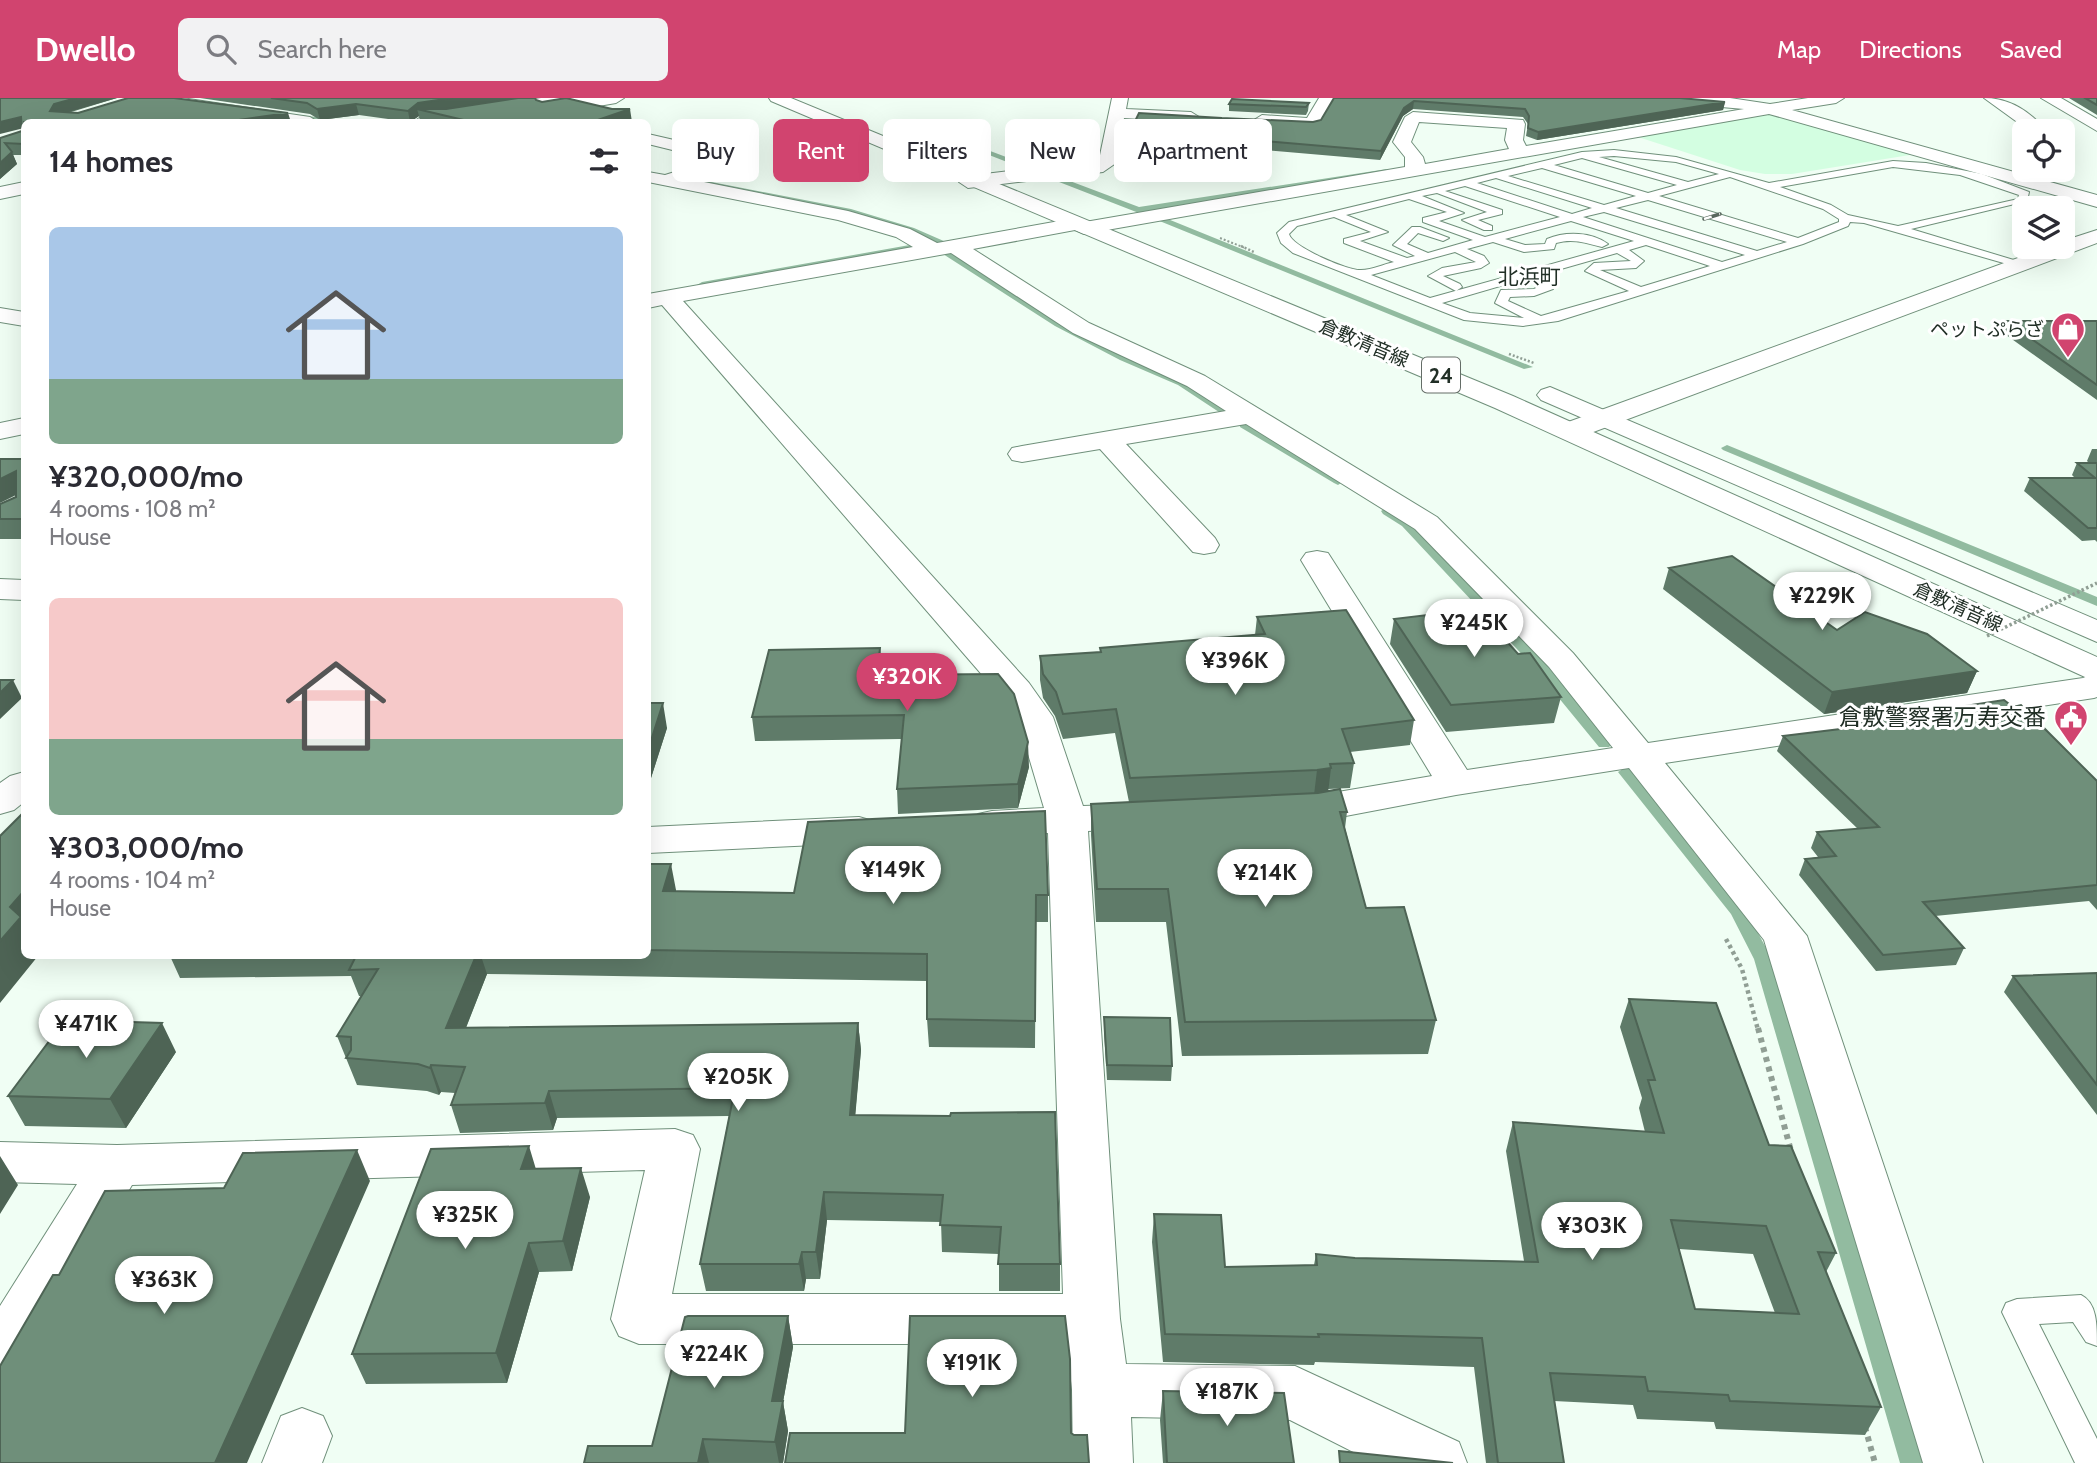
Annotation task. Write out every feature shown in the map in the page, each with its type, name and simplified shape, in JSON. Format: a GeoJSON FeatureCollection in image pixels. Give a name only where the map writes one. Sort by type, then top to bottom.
{"type":"FeatureCollection","features":[{"type":"Feature","properties":{"kind":"street"},"geometry":{"type":"LineString","coordinates":[[149,98],[180,100],[292,119]]}},
{"type":"Feature","properties":{"kind":"street"},"geometry":{"type":"LineString","coordinates":[[443,119],[616,98]]}},
{"type":"Feature","properties":{"kind":"street","name":"倉敷清音線"},"geometry":{"type":"LineString","coordinates":[[777,98],[883,145]]}},
{"type":"Feature","properties":{"kind":"street","name":"倉敷清音線"},"geometry":{"type":"LineString","coordinates":[[815,98],[1002,178],[1269,281],[1498,374]]}},
{"type":"Feature","properties":{"kind":"street"},"geometry":{"type":"LineString","coordinates":[[1272,121],[1312,123],[1326,98]]}},
{"type":"Feature","properties":{"kind":"street"},"geometry":{"type":"LineString","coordinates":[[1676,98],[1763,108],[2097,201]]}},
{"type":"Feature","properties":{"kind":"street"},"geometry":{"type":"LineString","coordinates":[[657,299],[933,245],[1112,222],[1417,167],[1520,155],[1763,108],[1836,98]]}},
{"type":"Feature","properties":{"kind":"street"},"geometry":{"type":"LineString","coordinates":[[1992,98],[2024,119]]}},
{"type":"Feature","properties":{"kind":"street"},"geometry":{"type":"LineString","coordinates":[[2049,98],[2097,125]]}},
{"type":"Feature","properties":{"kind":"street"},"geometry":{"type":"LineString","coordinates":[[482,119],[569,102],[613,117]]}},
{"type":"Feature","properties":{"kind":"street"},"geometry":{"type":"LineString","coordinates":[[991,179],[1097,168],[1107,163],[1118,105],[1208,118]]}},
{"type":"Feature","properties":{"kind":"street"},"geometry":{"type":"LineString","coordinates":[[1417,167],[1414,157],[1402,142],[1413,117],[1517,124],[1513,142],[1520,155]]}},
{"type":"Feature","properties":{"kind":"street"},"geometry":{"type":"LineString","coordinates":[[651,127],[671,131],[651,137]]}},
{"type":"Feature","properties":{"kind":"street"},"geometry":{"type":"LineString","coordinates":[[651,139],[733,159],[668,180]]}},
{"type":"Feature","properties":{"kind":"street"},"geometry":{"type":"LineString","coordinates":[[2075,175],[2097,188]]}},
{"type":"Feature","properties":{"kind":"street"},"geometry":{"type":"LineString","coordinates":[[651,177],[841,215],[903,233],[933,245],[1081,328],[1196,380],[1426,523],[1561,660],[1785,936],[1953,1463]]}},
{"type":"Feature","properties":{"kind":"street","name":"倉敷清音線"},"geometry":{"type":"LineString","coordinates":[[968,182],[1279,307],[1570,431],[2097,670]]}},
{"type":"Feature","properties":{"kind":"street"},"geometry":{"type":"LineString","coordinates":[[0,192],[21,188]]}},
{"type":"Feature","properties":{"kind":"street"},"geometry":{"type":"LineString","coordinates":[[0,201],[21,198]]}},
{"type":"Feature","properties":{"kind":"street"},"geometry":{"type":"LineString","coordinates":[[1570,431],[2097,236]]}},
{"type":"Feature","properties":{"kind":"street"},"geometry":{"type":"LineString","coordinates":[[657,299],[1016,691],[1035,717],[1067,819],[1091,1319],[1101,1390],[1102,1463]]}},
{"type":"Feature","properties":{"kind":"street"},"geometry":{"type":"LineString","coordinates":[[0,315],[21,318]]}},
{"type":"Feature","properties":{"kind":"street","name":"倉敷清音線"},"geometry":{"type":"LineString","coordinates":[[1524,384],[2097,632]]}},
{"type":"Feature","properties":{"kind":"street"},"geometry":{"type":"LineString","coordinates":[[1022,454],[1250,415]]}},
{"type":"Feature","properties":{"kind":"street"},"geometry":{"type":"LineString","coordinates":[[0,431],[21,427]]}},
{"type":"Feature","properties":{"kind":"street"},"geometry":{"type":"LineString","coordinates":[[1107,440],[1204,545]]}},
{"type":"Feature","properties":{"kind":"street"},"geometry":{"type":"LineString","coordinates":[[1317,560],[1456,783]]}},
{"type":"Feature","properties":{"kind":"street"},"geometry":{"type":"LineString","coordinates":[[0,589],[21,590]]}},
{"type":"Feature","properties":{"kind":"street"},"geometry":{"type":"LineString","coordinates":[[1259,812],[1314,810],[1456,783],[2094,687],[2097,683]]}},
{"type":"Feature","properties":{"kind":"street"},"geometry":{"type":"LineString","coordinates":[[0,802],[21,785]]}},
{"type":"Feature","properties":{"kind":"street"},"geometry":{"type":"LineString","coordinates":[[957,825],[1177,815]]}},
{"type":"Feature","properties":{"kind":"street"},"geometry":{"type":"LineString","coordinates":[[0,822],[21,825]]}},
{"type":"Feature","properties":{"kind":"street"},"geometry":{"type":"LineString","coordinates":[[651,840],[889,829]]}},
{"type":"Feature","properties":{"kind":"street"},"geometry":{"type":"LineString","coordinates":[[0,1163],[117,1165],[675,1149],[639,1319],[1091,1319]]}},
{"type":"Feature","properties":{"kind":"street"},"geometry":{"type":"LineString","coordinates":[[0,1356],[117,1165]]}},
{"type":"Feature","properties":{"kind":"street"},"geometry":{"type":"LineString","coordinates":[[1101,1390],[1295,1393],[1437,1463]]}},
{"type":"Feature","properties":{"kind":"lane"},"geometry":{"type":"LineString","coordinates":[[1542,164],[1606,152],[1657,155],[1730,174],[1827,207],[1845,218],[1898,229],[2021,264]]}},
{"type":"Feature","properties":{"kind":"lane"},"geometry":{"type":"LineString","coordinates":[[1520,155],[1799,242]]}},
{"type":"Feature","properties":{"kind":"lane"},"geometry":{"type":"LineString","coordinates":[[1520,155],[1497,175],[1293,224],[1283,233],[1285,242],[1297,251],[1468,317],[1498,322],[1541,321],[1835,230],[1844,224],[1845,218]]}},
{"type":"Feature","properties":{"kind":"lane"},"geometry":{"type":"LineString","coordinates":[[1520,155],[1630,202],[1780,248]]}},
{"type":"Feature","properties":{"kind":"lane"},"geometry":{"type":"LineString","coordinates":[[1582,155],[1687,186]]}},
{"type":"Feature","properties":{"kind":"lane"},"geometry":{"type":"LineString","coordinates":[[1558,161],[1667,192]]}},
{"type":"Feature","properties":{"kind":"lane"},"geometry":{"type":"LineString","coordinates":[[1767,187],[1893,164],[1913,163],[2012,187],[2025,194],[2022,201],[1898,229]]}},
{"type":"Feature","properties":{"kind":"lane"},"geometry":{"type":"LineString","coordinates":[[1357,275],[1730,174]]}},
{"type":"Feature","properties":{"kind":"lane"},"geometry":{"type":"LineString","coordinates":[[1497,175],[1757,255]]}},
{"type":"Feature","properties":{"kind":"lane"},"geometry":{"type":"LineString","coordinates":[[1464,183],[1722,266]]}},
{"type":"Feature","properties":{"kind":"lane"},"geometry":{"type":"LineString","coordinates":[[1433,191],[1498,212],[1467,220],[1508,234]]}},
{"type":"Feature","properties":{"kind":"lane"},"geometry":{"type":"LineString","coordinates":[[1410,196],[1459,213],[1427,220],[1524,249],[1550,247],[1551,241],[1559,237],[1577,237],[1602,244]]}},
{"type":"Feature","properties":{"kind":"lane"},"geometry":{"type":"LineString","coordinates":[[1335,214],[1382,232],[1348,241],[1406,262]]}},
{"type":"Feature","properties":{"kind":"lane"},"geometry":{"type":"LineString","coordinates":[[1428,257],[1399,245],[1416,229],[1461,247],[1480,258],[1483,264],[1475,268],[1448,269],[1434,276],[1456,287]]}},
{"type":"Feature","properties":{"kind":"lane"},"geometry":{"type":"LineString","coordinates":[[1414,298],[1632,236]]}},
{"type":"Feature","properties":{"kind":"lane"},"geometry":{"type":"LineString","coordinates":[[1427,303],[1647,241]]}},
{"type":"Feature","properties":{"kind":"lane"},"geometry":{"type":"LineString","coordinates":[[1617,249],[1632,255],[1638,261],[1632,265],[1594,267],[1591,271],[1640,291]]}},
{"type":"Feature","properties":{"kind":"lane"},"geometry":{"type":"LineString","coordinates":[[1530,275],[1546,281],[1549,286],[1544,291],[1532,293],[1505,293],[1501,303],[1541,321]]}},
{"type":"Feature","properties":{"kind":"lane"},"geometry":{"type":"LineString","coordinates":[[2092,1463],[2017,1312],[2081,1308],[2097,1332]]}},
{"type":"Feature","properties":{"kind":"path"},"geometry":{"type":"LineString","coordinates":[[1987,636],[2097,583]]}},
{"type":"Feature","properties":{"kind":"shaded area"},"geometry":{"type":"Polygon","coordinates":[[[1763,114],[1777,115],[1916,154],[1792,174],[1765,174],[1740,170],[1635,136],[1763,114]]]}},
{"type":"Feature","properties":{"kind":"building"},"geometry":{"type":"Polygon","coordinates":[[[0,98],[76,98],[54,104],[50,111],[78,113],[128,98],[174,98],[288,113],[246,119],[21,117],[0,122],[0,98]]]}},
{"type":"Feature","properties":{"kind":"building"},"geometry":{"type":"Polygon","coordinates":[[[271,98],[452,98],[418,103],[408,111],[356,104],[317,109],[307,103],[271,98]]]}},
{"type":"Feature","properties":{"kind":"building"},"geometry":{"type":"Polygon","coordinates":[[[518,98],[535,98],[542,102],[566,98],[612,109],[630,109],[601,119],[459,119],[417,109],[446,109],[518,98]]]}},
{"type":"Feature","properties":{"kind":"building"},"geometry":{"type":"Polygon","coordinates":[[[1334,98],[1680,98],[1725,102],[1538,132],[1528,128],[1529,116],[1525,109],[1414,101],[1404,108],[1381,151],[1272,142],[1272,120],[1321,120],[1334,98]]]}},
{"type":"Feature","properties":{"kind":"building"},"geometry":{"type":"Polygon","coordinates":[[[2085,98],[2097,98],[2097,105],[2085,98]]]}},
{"type":"Feature","properties":{"kind":"building"},"geometry":{"type":"Polygon","coordinates":[[[1232,99],[1309,103],[1306,107],[1229,104],[1232,99]]]}},
{"type":"Feature","properties":{"kind":"building"},"geometry":{"type":"Polygon","coordinates":[[[1139,113],[1221,119],[1136,119],[1139,113]]]}},
{"type":"Feature","properties":{"kind":"building"},"geometry":{"type":"Polygon","coordinates":[[[21,131],[21,144],[5,143],[12,152],[0,163],[0,138],[21,131]]]}},
{"type":"Feature","properties":{"kind":"building","name":"ペットぷらざ"},"geometry":{"type":"Polygon","coordinates":[[[2006,321],[2097,321],[2097,385],[2006,321]]]}},
{"type":"Feature","properties":{"kind":"building"},"geometry":{"type":"Polygon","coordinates":[[[0,459],[21,459],[21,519],[0,519],[0,504],[16,497],[16,471],[0,479],[0,459]]]}},
{"type":"Feature","properties":{"kind":"building"},"geometry":{"type":"Polygon","coordinates":[[[2077,463],[2097,463],[2097,528],[2088,528],[2030,478],[2095,478],[2077,463]]]}},
{"type":"Feature","properties":{"kind":"building"},"geometry":{"type":"Polygon","coordinates":[[[1732,556],[1837,630],[1865,612],[1927,634],[1977,671],[1832,692],[1669,568],[1732,556]]]}},
{"type":"Feature","properties":{"kind":"building"},"geometry":{"type":"Polygon","coordinates":[[[1478,609],[1518,654],[1530,653],[1561,697],[1451,705],[1394,619],[1478,609]]]}},
{"type":"Feature","properties":{"kind":"building"},"geometry":{"type":"Polygon","coordinates":[[[1346,610],[1414,720],[1342,729],[1354,763],[1330,764],[1331,768],[1130,778],[1116,709],[1063,714],[1056,692],[1043,674],[1040,656],[1101,652],[1100,648],[1265,634],[1257,617],[1346,610]]]}},
{"type":"Feature","properties":{"kind":"building"},"geometry":{"type":"Polygon","coordinates":[[[880,648],[877,675],[998,674],[1014,694],[1028,742],[1018,784],[897,789],[904,715],[752,717],[769,650],[880,648]]]}},
{"type":"Feature","properties":{"kind":"building"},"geometry":{"type":"Polygon","coordinates":[[[0,680],[13,680],[0,693],[0,680]]]}},
{"type":"Feature","properties":{"kind":"building"},"geometry":{"type":"Polygon","coordinates":[[[2004,700],[2013,707],[2021,705],[2097,781],[2097,885],[1923,902],[1964,948],[1883,955],[1805,859],[1836,856],[1817,832],[1879,827],[1783,736],[1865,726],[1860,722],[2004,700]]]}},
{"type":"Feature","properties":{"kind":"building"},"geometry":{"type":"Polygon","coordinates":[[[651,703],[663,703],[651,741],[651,703]]]}},
{"type":"Feature","properties":{"kind":"building"},"geometry":{"type":"Polygon","coordinates":[[[1340,789],[1347,812],[1340,812],[1366,908],[1404,907],[1436,1020],[1185,1022],[1168,889],[1097,889],[1091,804],[1318,793],[1340,789]]]}},
{"type":"Feature","properties":{"kind":"building"},"geometry":{"type":"Polygon","coordinates":[[[1045,811],[1048,895],[1036,895],[1035,1021],[927,1019],[927,954],[651,950],[651,864],[671,864],[663,891],[794,893],[808,822],[1045,811]]]}},
{"type":"Feature","properties":{"kind":"building"},"geometry":{"type":"Polygon","coordinates":[[[21,815],[21,894],[10,907],[21,917],[0,941],[0,836],[21,815]]]}},
{"type":"Feature","properties":{"kind":"building"},"geometry":{"type":"Polygon","coordinates":[[[354,959],[475,959],[446,1028],[858,1023],[850,1115],[950,1116],[951,1113],[1055,1112],[1060,1264],[998,1264],[1001,1227],[940,1225],[943,1195],[824,1192],[816,1252],[802,1252],[799,1264],[700,1264],[735,1088],[549,1091],[545,1103],[451,1105],[465,1067],[431,1065],[430,1068],[418,1064],[346,1058],[351,1050],[351,1037],[337,1036],[378,969],[349,970],[354,959]]]}},
{"type":"Feature","properties":{"kind":"building"},"geometry":{"type":"Polygon","coordinates":[[[2097,973],[2097,1085],[2013,976],[2097,973]]]}},
{"type":"Feature","properties":{"kind":"building"},"geometry":{"type":"Polygon","coordinates":[[[1629,999],[1716,1003],[1769,1145],[1791,1146],[1836,1253],[1818,1252],[1881,1407],[1730,1401],[1728,1395],[1648,1391],[1645,1377],[1550,1373],[1564,1463],[1498,1463],[1482,1338],[1165,1334],[1154,1214],[1221,1215],[1225,1267],[1317,1265],[1316,1254],[1355,1258],[1538,1262],[1513,1122],[1664,1133],[1648,1080],[1655,1080],[1629,999]],[[1671,1220],[1695,1309],[1799,1314],[1766,1226],[1671,1220]]]}},
{"type":"Feature","properties":{"kind":"building"},"geometry":{"type":"Polygon","coordinates":[[[1104,1017],[1170,1018],[1172,1066],[1107,1065],[1104,1017]]]}},
{"type":"Feature","properties":{"kind":"building"},"geometry":{"type":"Polygon","coordinates":[[[65,1020],[162,1023],[110,1099],[8,1096],[65,1020]]]}},
{"type":"Feature","properties":{"kind":"building"},"geometry":{"type":"Polygon","coordinates":[[[529,1146],[521,1169],[581,1168],[563,1241],[529,1243],[496,1353],[352,1354],[431,1149],[529,1146]]]}},
{"type":"Feature","properties":{"kind":"building"},"geometry":{"type":"Polygon","coordinates":[[[357,1150],[215,1463],[0,1463],[0,1366],[53,1275],[59,1275],[105,1191],[224,1188],[243,1153],[357,1150]]]}},
{"type":"Feature","properties":{"kind":"building"},"geometry":{"type":"Polygon","coordinates":[[[788,1316],[772,1401],[783,1401],[775,1442],[703,1439],[698,1463],[584,1463],[588,1446],[652,1446],[685,1317],[788,1316]]]}},
{"type":"Feature","properties":{"kind":"building"},"geometry":{"type":"Polygon","coordinates":[[[910,1316],[1065,1316],[1070,1359],[1071,1433],[1087,1435],[1089,1463],[785,1463],[790,1433],[905,1433],[910,1316]]]}},
{"type":"Feature","properties":{"kind":"building"},"geometry":{"type":"Polygon","coordinates":[[[1163,1391],[1284,1393],[1294,1463],[1167,1463],[1163,1391]]]}},
{"type":"Feature","properties":{"kind":"building"},"geometry":{"type":"Polygon","coordinates":[[[1339,1451],[1453,1463],[1340,1463],[1339,1451]]]}},
{"type":"Feature","properties":{"kind":"waterway"},"geometry":{"type":"LineString","coordinates":[[292,115],[321,119]]}},
{"type":"Feature","properties":{"kind":"waterway"},"geometry":{"type":"LineString","coordinates":[[991,154],[1138,210]]}},
{"type":"Feature","properties":{"kind":"waterway"},"geometry":{"type":"LineString","coordinates":[[1138,210],[1384,171]]}},
{"type":"Feature","properties":{"kind":"waterway"},"geometry":{"type":"LineString","coordinates":[[702,182],[848,211],[942,242]]}},
{"type":"Feature","properties":{"kind":"waterway"},"geometry":{"type":"LineString","coordinates":[[1138,210],[1528,367]]}},
{"type":"Feature","properties":{"kind":"waterway"},"geometry":{"type":"LineString","coordinates":[[702,285],[941,242]]}},
{"type":"Feature","properties":{"kind":"waterway"},"geometry":{"type":"LineString","coordinates":[[946,252],[1058,324],[1124,358],[1182,383],[1226,412]]}},
{"type":"Feature","properties":{"kind":"waterway"},"geometry":{"type":"LineString","coordinates":[[1244,425],[1338,481]]}},
{"type":"Feature","properties":{"kind":"waterway"},"geometry":{"type":"LineString","coordinates":[[1727,448],[2097,602]]}},
{"type":"Feature","properties":{"kind":"waterway"},"geometry":{"type":"LineString","coordinates":[[1387,511],[1406,523],[1536,661],[1604,744]]}},
{"type":"Feature","properties":{"kind":"waterway"},"geometry":{"type":"LineString","coordinates":[[1626,772],[1738,911],[1763,959],[1912,1463]]}},
{"type":"Feature","properties":{"kind":"railway"},"geometry":{"type":"LineString","coordinates":[[1704,219],[1720,214]]}},
{"type":"Feature","properties":{"kind":"place","name":"ペットぷらざ"},"geometry":{"type":"Point","coordinates":[2068,359]}},
{"type":"Feature","properties":{"kind":"place","name":"倉敷警察署万寿交番"},"geometry":{"type":"Point","coordinates":[2071,747]}},
{"type":"Feature","properties":{"kind":"district","name":"北浜町"},"geometry":{"type":"Point","coordinates":[1529,276]}}]}
